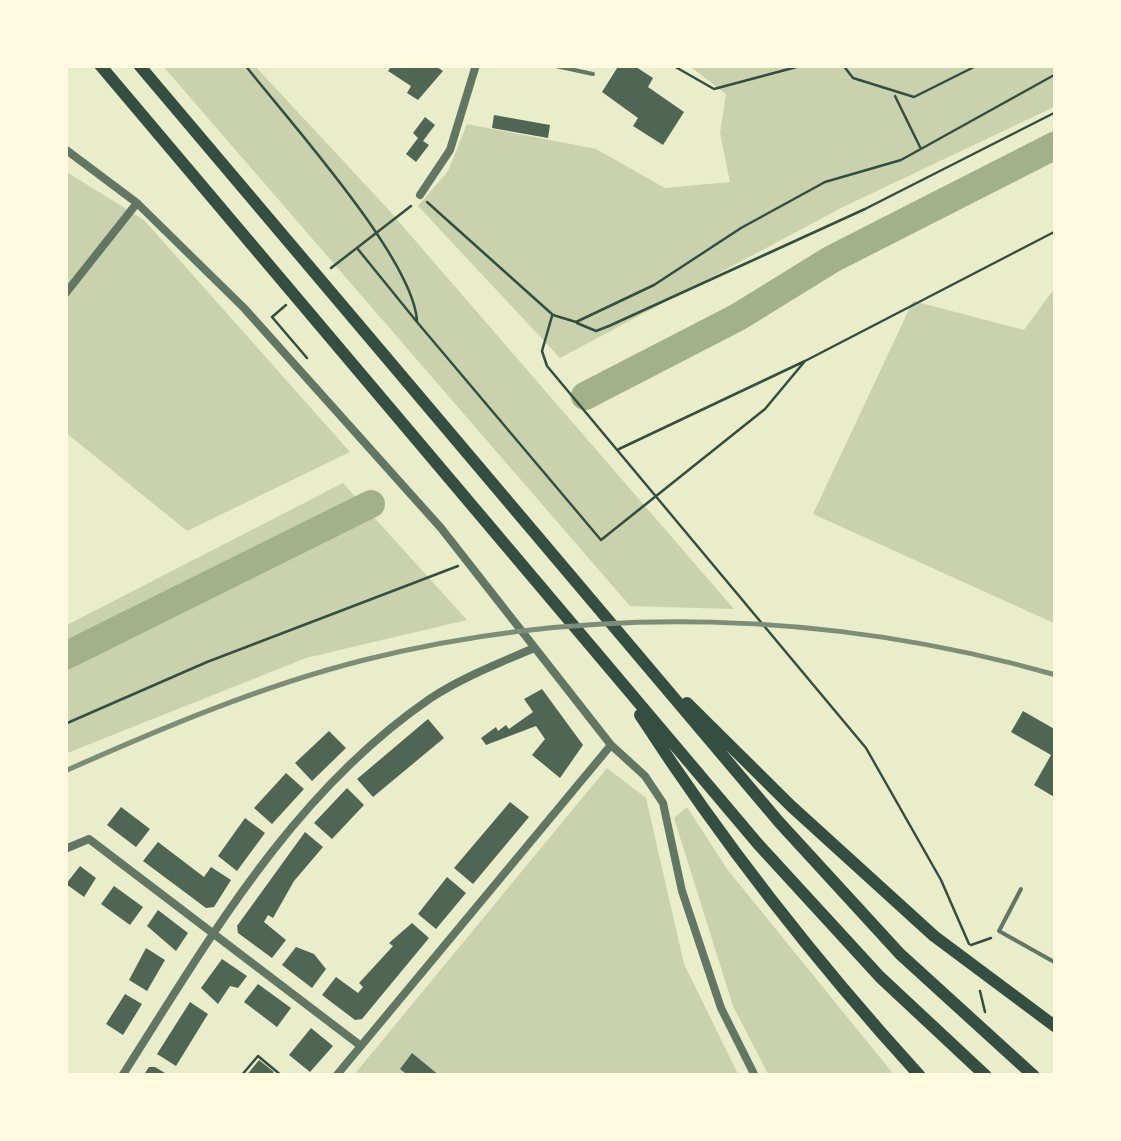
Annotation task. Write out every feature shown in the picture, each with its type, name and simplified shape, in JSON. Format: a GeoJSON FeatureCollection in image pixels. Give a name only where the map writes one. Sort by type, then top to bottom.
{"type":"FeatureCollection","features":[{"type":"Feature","properties":{"kind":"highway"},"geometry":{"type":"LineString","coordinates":[[100,65],[825,919],[986,1076]]}},
{"type":"Feature","properties":{"kind":"highway"},"geometry":{"type":"LineString","coordinates":[[138,65],[824,872],[953,1005],[1034,1076]]}},
{"type":"Feature","properties":{"kind":"highway"},"geometry":{"type":"LineString","coordinates":[[649,667],[791,806],[934,936],[1056,1027]]}},
{"type":"Feature","properties":{"kind":"highway"},"geometry":{"type":"LineString","coordinates":[[612,671],[687,788],[842,990],[920,1076]]}},
{"type":"Feature","properties":{"kind":"street"},"geometry":{"type":"LineString","coordinates":[[420,196],[450,150],[476,65]]}},
{"type":"Feature","properties":{"kind":"street"},"geometry":{"type":"LineString","coordinates":[[65,149],[137,203],[244,308],[468,560],[611,745],[646,776],[662,803],[682,891],[721,1008],[755,1076]]}},
{"type":"Feature","properties":{"kind":"street"},"geometry":{"type":"LineString","coordinates":[[65,294],[137,203]]}},
{"type":"Feature","properties":{"kind":"street"},"geometry":{"type":"LineString","coordinates":[[122,1076],[214,931],[298,819],[385,734],[434,696],[534,648]]}},
{"type":"Feature","properties":{"kind":"street"},"geometry":{"type":"LineString","coordinates":[[336,1076],[611,745]]}},
{"type":"Feature","properties":{"kind":"street"},"geometry":{"type":"LineString","coordinates":[[65,849],[89,838],[361,1046]]}},
{"type":"Feature","properties":{"kind":"lane"},"geometry":{"type":"LineString","coordinates":[[551,65],[593,74]]}},
{"type":"Feature","properties":{"kind":"lane"},"geometry":{"type":"LineString","coordinates":[[1021,889],[999,931],[1056,963]]}},
{"type":"Feature","properties":{"kind":"path"},"geometry":{"type":"LineString","coordinates":[[245,65],[375,232],[417,306],[417,322]]}},
{"type":"Feature","properties":{"kind":"path"},"geometry":{"type":"LineString","coordinates":[[672,65],[714,88],[804,65]]}},
{"type":"Feature","properties":{"kind":"path"},"geometry":{"type":"LineString","coordinates":[[843,65],[853,78],[914,97],[978,65]]}},
{"type":"Feature","properties":{"kind":"path"},"geometry":{"type":"LineString","coordinates":[[576,322],[654,286],[741,228],[825,182],[887,166],[1056,74]]}},
{"type":"Feature","properties":{"kind":"path"},"geometry":{"type":"LineString","coordinates":[[895,94],[921,148]]}},
{"type":"Feature","properties":{"kind":"path"},"geometry":{"type":"LineString","coordinates":[[344,256],[420,196],[552,315],[596,331],[865,209],[1056,112]]}},
{"type":"Feature","properties":{"kind":"path"},"geometry":{"type":"LineString","coordinates":[[617,449],[805,361],[1056,232]]}},
{"type":"Feature","properties":{"kind":"path"},"geometry":{"type":"LineString","coordinates":[[356,247],[601,540],[766,409],[805,361]]}},
{"type":"Feature","properties":{"kind":"path"},"geometry":{"type":"LineString","coordinates":[[552,315],[542,351],[547,366],[866,748],[941,880],[969,945],[984,943],[999,931]]}},
{"type":"Feature","properties":{"kind":"path"},"geometry":{"type":"LineString","coordinates":[[65,724],[468,560]]}},
{"type":"Feature","properties":{"kind":"path"},"geometry":{"type":"LineString","coordinates":[[978,984],[988,1022]]}},
{"type":"Feature","properties":{"kind":"path"},"geometry":{"type":"LineString","coordinates":[[242,1076],[258,1056],[282,1076]]}},
{"type":"Feature","properties":{"kind":"green space"},"geometry":{"type":"Polygon","coordinates":[[[162,65],[254,65],[387,208],[734,609],[630,606],[162,65]]]}},
{"type":"Feature","properties":{"kind":"green space"},"geometry":{"type":"Polygon","coordinates":[[[688,65],[1056,65],[1056,106],[841,208],[560,358],[418,206],[448,171],[467,124],[596,149],[665,188],[730,182],[720,133],[726,94],[688,65]]]}},
{"type":"Feature","properties":{"kind":"green space"},"geometry":{"type":"Polygon","coordinates":[[[65,171],[144,220],[350,452],[187,531],[65,432],[65,171]]]}},
{"type":"Feature","properties":{"kind":"green space"},"geometry":{"type":"Polygon","coordinates":[[[1056,286],[1056,624],[813,514],[913,301],[1024,330],[1056,286]]]}},
{"type":"Feature","properties":{"kind":"green space"},"geometry":{"type":"Polygon","coordinates":[[[343,483],[467,620],[306,658],[65,754],[65,626],[343,483]]]}},
{"type":"Feature","properties":{"kind":"green space"},"geometry":{"type":"Polygon","coordinates":[[[607,768],[646,798],[684,964],[739,1076],[353,1076],[607,768]]]}},
{"type":"Feature","properties":{"kind":"green space"},"geometry":{"type":"Polygon","coordinates":[[[687,807],[727,869],[895,1076],[769,1076],[733,1006],[674,818],[687,807]]]}},
{"type":"Feature","properties":{"kind":"building"},"geometry":{"type":"Polygon","coordinates":[[[392,65],[434,65],[443,71],[418,100],[407,93],[411,86],[388,71],[392,65]]]}},
{"type":"Feature","properties":{"kind":"building"},"geometry":{"type":"Polygon","coordinates":[[[619,65],[633,65],[653,78],[648,87],[684,112],[663,145],[633,126],[638,118],[602,92],[619,65]]]}},
{"type":"Feature","properties":{"kind":"building"},"geometry":{"type":"Polygon","coordinates":[[[494,115],[550,125],[548,138],[492,128],[494,115]]]}},
{"type":"Feature","properties":{"kind":"building"},"geometry":{"type":"Polygon","coordinates":[[[425,117],[435,125],[423,141],[429,145],[416,162],[406,154],[418,138],[413,133],[425,117]]]}},
{"type":"Feature","properties":{"kind":"building"},"geometry":{"type":"Polygon","coordinates":[[[542,689],[583,745],[560,778],[532,755],[545,739],[536,726],[486,745],[481,738],[496,727],[498,731],[506,725],[509,729],[533,712],[524,699],[542,689]]]}},
{"type":"Feature","properties":{"kind":"building"},"geometry":{"type":"Polygon","coordinates":[[[1023,711],[1056,730],[1056,798],[1034,785],[1051,755],[1011,732],[1023,711]]]}},
{"type":"Feature","properties":{"kind":"building"},"geometry":{"type":"Polygon","coordinates":[[[428,719],[444,738],[373,797],[357,779],[428,719]]]}},
{"type":"Feature","properties":{"kind":"building"},"geometry":{"type":"Polygon","coordinates":[[[329,731],[346,748],[312,781],[295,763],[329,731]]]}},
{"type":"Feature","properties":{"kind":"building"},"geometry":{"type":"Polygon","coordinates":[[[286,773],[304,789],[272,824],[254,808],[286,773]]]}},
{"type":"Feature","properties":{"kind":"building"},"geometry":{"type":"Polygon","coordinates":[[[347,788],[364,805],[332,839],[314,823],[347,788]]]}},
{"type":"Feature","properties":{"kind":"building"},"geometry":{"type":"Polygon","coordinates":[[[510,802],[529,817],[473,884],[454,868],[510,802]]]}},
{"type":"Feature","properties":{"kind":"building"},"geometry":{"type":"Polygon","coordinates":[[[121,807],[150,829],[136,847],[107,825],[121,807]]]}},
{"type":"Feature","properties":{"kind":"building"},"geometry":{"type":"Polygon","coordinates":[[[245,818],[265,833],[237,871],[218,856],[245,818]]]}},
{"type":"Feature","properties":{"kind":"building"},"geometry":{"type":"Polygon","coordinates":[[[305,832],[323,847],[294,881],[273,918],[268,915],[264,922],[286,940],[272,958],[238,933],[237,926],[305,832]]]}},
{"type":"Feature","properties":{"kind":"building"},"geometry":{"type":"Polygon","coordinates":[[[158,842],[204,877],[211,867],[231,880],[214,907],[206,908],[143,861],[158,842]]]}},
{"type":"Feature","properties":{"kind":"building"},"geometry":{"type":"Polygon","coordinates":[[[80,866],[96,878],[84,897],[66,884],[80,866]]]}},
{"type":"Feature","properties":{"kind":"building"},"geometry":{"type":"Polygon","coordinates":[[[447,877],[466,893],[436,929],[418,914],[447,877]]]}},
{"type":"Feature","properties":{"kind":"building"},"geometry":{"type":"Polygon","coordinates":[[[114,886],[143,907],[130,925],[101,904],[114,886]]]}},
{"type":"Feature","properties":{"kind":"building"},"geometry":{"type":"Polygon","coordinates":[[[158,910],[188,933],[176,951],[147,926],[158,910]]]}},
{"type":"Feature","properties":{"kind":"building"},"geometry":{"type":"Polygon","coordinates":[[[412,923],[429,938],[362,1019],[355,1020],[322,995],[336,977],[358,993],[363,987],[359,983],[393,946],[389,943],[412,923]]]}},
{"type":"Feature","properties":{"kind":"building"},"geometry":{"type":"Polygon","coordinates":[[[296,947],[314,954],[326,969],[312,988],[282,965],[296,947]]]}},
{"type":"Feature","properties":{"kind":"building"},"geometry":{"type":"Polygon","coordinates":[[[146,948],[165,960],[147,991],[129,980],[146,948]]]}},
{"type":"Feature","properties":{"kind":"building"},"geometry":{"type":"Polygon","coordinates":[[[222,959],[247,976],[238,988],[230,986],[218,1004],[201,988],[222,959]]]}},
{"type":"Feature","properties":{"kind":"building"},"geometry":{"type":"Polygon","coordinates":[[[258,984],[291,1008],[277,1027],[244,1002],[258,984]]]}},
{"type":"Feature","properties":{"kind":"building"},"geometry":{"type":"Polygon","coordinates":[[[125,994],[142,1004],[123,1035],[106,1024],[125,994]]]}},
{"type":"Feature","properties":{"kind":"building"},"geometry":{"type":"Polygon","coordinates":[[[190,1002],[208,1014],[176,1066],[157,1054],[190,1002]]]}},
{"type":"Feature","properties":{"kind":"building"},"geometry":{"type":"Polygon","coordinates":[[[311,1028],[333,1046],[310,1072],[289,1055],[311,1028]]]}},
{"type":"Feature","properties":{"kind":"building"},"geometry":{"type":"Polygon","coordinates":[[[412,1053],[440,1076],[409,1076],[400,1069],[412,1053]]]}},
{"type":"Feature","properties":{"kind":"building"},"geometry":{"type":"Polygon","coordinates":[[[259,1060],[274,1072],[270,1076],[246,1076],[259,1060]]]}},
{"type":"Feature","properties":{"kind":"building"},"geometry":{"type":"Polygon","coordinates":[[[149,1067],[155,1067],[170,1076],[143,1076],[149,1067]]]}},
{"type":"Feature","properties":{"kind":"waterway"},"geometry":{"type":"LineString","coordinates":[[585,396],[738,317],[832,259],[1056,145]]}},
{"type":"Feature","properties":{"kind":"waterway"},"geometry":{"type":"LineString","coordinates":[[65,656],[371,504]]}},
{"type":"Feature","properties":{"kind":"railway"},"geometry":{"type":"LineString","coordinates":[[65,771],[212,709],[326,670],[450,642],[537,629],[711,622],[798,627],[885,638],[1056,675]]}}]}
